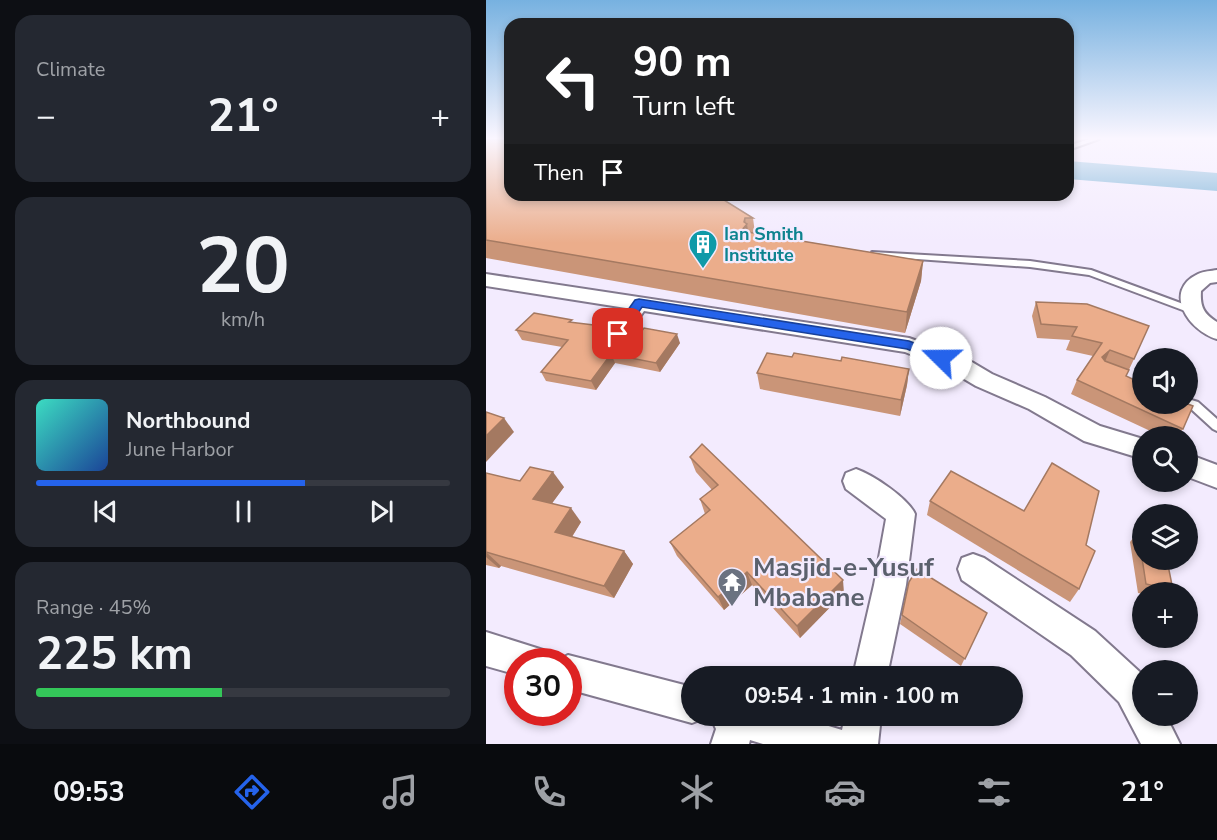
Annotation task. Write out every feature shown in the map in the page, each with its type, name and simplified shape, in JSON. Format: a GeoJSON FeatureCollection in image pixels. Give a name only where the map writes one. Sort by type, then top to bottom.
{"type":"FeatureCollection","features":[{"type":"Feature","properties":{"kind":"street"},"geometry":{"type":"LineString","coordinates":[[1217,276],[1204,278],[1192,289],[1191,310],[1200,320],[1217,332]]}},
{"type":"Feature","properties":{"kind":"street"},"geometry":{"type":"LineString","coordinates":[[486,280],[909,345],[957,364],[984,380],[1037,403],[1093,434],[1132,446]]}},
{"type":"Feature","properties":{"kind":"street"},"geometry":{"type":"LineString","coordinates":[[618,334],[639,303]]}},
{"type":"Feature","properties":{"kind":"street"},"geometry":{"type":"LineString","coordinates":[[1198,469],[1217,477]]}},
{"type":"Feature","properties":{"kind":"street"},"geometry":{"type":"LineString","coordinates":[[856,481],[901,514],[890,585],[872,666]]}},
{"type":"Feature","properties":{"kind":"street"},"geometry":{"type":"LineString","coordinates":[[973,570],[1083,643],[1132,689]]}},
{"type":"Feature","properties":{"kind":"street"},"geometry":{"type":"LineString","coordinates":[[486,649],[504,654]]}},
{"type":"Feature","properties":{"kind":"street"},"geometry":{"type":"LineString","coordinates":[[582,676],[681,702]]}},
{"type":"Feature","properties":{"kind":"street"},"geometry":{"type":"LineString","coordinates":[[732,726],[831,744]]}},
{"type":"Feature","properties":{"kind":"street"},"geometry":{"type":"LineString","coordinates":[[859,744],[862,726]]}},
{"type":"Feature","properties":{"kind":"street"},"geometry":{"type":"LineString","coordinates":[[1151,726],[1161,744]]}},
{"type":"Feature","properties":{"kind":"lane"},"geometry":{"type":"LineString","coordinates":[[866,253],[1030,264],[1091,273],[1191,310]]}},
{"type":"Feature","properties":{"kind":"lane"},"geometry":{"type":"LineString","coordinates":[[1198,409],[1217,426]]}},
{"type":"Feature","properties":{"kind":"building","name":"Ian Smith Institute"},"geometry":{"type":"Polygon","coordinates":[[[486,174],[504,174],[504,201],[726,201],[753,218],[745,218],[744,222],[747,224],[741,231],[923,261],[907,312],[486,240],[486,174]]]}},
{"type":"Feature","properties":{"kind":"building"},"geometry":{"type":"Polygon","coordinates":[[[1036,302],[1087,304],[1149,326],[1139,348],[1132,348],[1132,358],[1110,350],[1102,357],[1105,361],[1129,370],[1126,376],[1132,379],[1132,405],[1077,380],[1102,343],[1072,336],[1077,327],[1041,324],[1036,302]]]}},
{"type":"Feature","properties":{"kind":"building"},"geometry":{"type":"Polygon","coordinates":[[[534,313],[572,320],[569,322],[602,326],[606,332],[613,334],[624,329],[641,332],[644,328],[677,334],[656,363],[611,354],[591,381],[541,372],[568,340],[516,330],[534,313]]]}},
{"type":"Feature","properties":{"kind":"building"},"geometry":{"type":"Polygon","coordinates":[[[767,353],[792,357],[794,353],[841,361],[842,357],[909,369],[901,400],[757,373],[767,353]]]}},
{"type":"Feature","properties":{"kind":"building"},"geometry":{"type":"Polygon","coordinates":[[[486,412],[504,418],[486,436],[486,412]]]}},
{"type":"Feature","properties":{"kind":"building"},"geometry":{"type":"Polygon","coordinates":[[[1151,414],[1190,414],[1184,426],[1177,426],[1151,414]]]}},
{"type":"Feature","properties":{"kind":"building"},"geometry":{"type":"Polygon","coordinates":[[[702,444],[843,580],[797,626],[747,572],[718,597],[670,542],[710,510],[700,499],[718,485],[690,457],[702,444]]]}},
{"type":"Feature","properties":{"kind":"building"},"geometry":{"type":"Polygon","coordinates":[[[1052,463],[1099,491],[1086,545],[1095,551],[1079,589],[930,501],[951,471],[1024,511],[1052,463]]]}},
{"type":"Feature","properties":{"kind":"building"},"geometry":{"type":"Polygon","coordinates":[[[530,467],[553,472],[533,499],[571,508],[555,532],[624,551],[604,586],[486,552],[486,473],[520,481],[530,467]]]}},
{"type":"Feature","properties":{"kind":"building"},"geometry":{"type":"Polygon","coordinates":[[[917,569],[987,613],[965,659],[902,615],[909,582],[917,569]]]}},
{"type":"Feature","properties":{"kind":"building"},"geometry":{"type":"Polygon","coordinates":[[[1144,570],[1169,570],[1171,582],[1146,582],[1144,570]]]}},
{"type":"Feature","properties":{"kind":"waterway"},"geometry":{"type":"LineString","coordinates":[[1128,174],[1217,182]]}},
{"type":"Feature","properties":{"kind":"place","name":"Ian Smith Institute"},"geometry":{"type":"Point","coordinates":[703,270]}},
{"type":"Feature","properties":{"kind":"place","name":"Masjid-e-Yusuf Mbabane"},"geometry":{"type":"Point","coordinates":[732,608]}},
{"type":"Feature","properties":{"kind":"route"},"geometry":{"type":"LineString","coordinates":[[618,334],[639,303],[909,345],[941,358]]}}]}
